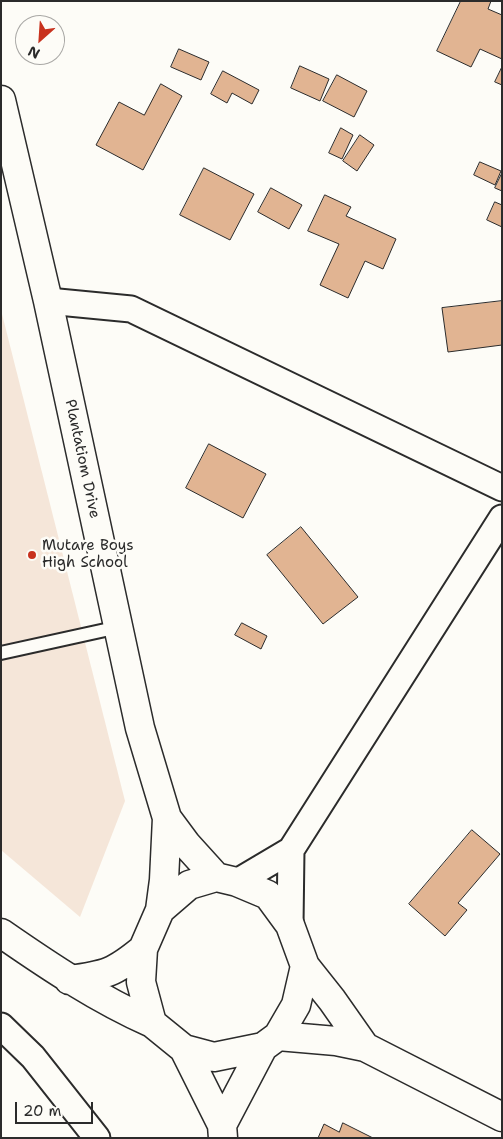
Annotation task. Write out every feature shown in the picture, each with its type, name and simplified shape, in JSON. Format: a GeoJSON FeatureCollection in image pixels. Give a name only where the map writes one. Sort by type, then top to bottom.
{"type":"FeatureCollection","features":[{"type":"Feature","properties":{"kind":"street","name":"Plantatiom Drive"},"geometry":{"type":"LineString","coordinates":[[1,100],[48,300],[140,728],[167,818]]}},
{"type":"Feature","properties":{"kind":"street"},"geometry":{"type":"LineString","coordinates":[[48,300],[131,309],[502,488]]}},
{"type":"Feature","properties":{"kind":"street"},"geometry":{"type":"LineString","coordinates":[[290,925],[291,850],[502,518]]}},
{"type":"Feature","properties":{"kind":"street"},"geometry":{"type":"LineString","coordinates":[[167,818],[187,845],[227,879],[268,895],[290,925],[305,966],[332,1000],[365,1048]]}},
{"type":"Feature","properties":{"kind":"street"},"geometry":{"type":"LineString","coordinates":[[152,1024],[141,982],[143,948],[160,910],[164,880],[167,818]]}},
{"type":"Feature","properties":{"kind":"street"},"geometry":{"type":"LineString","coordinates":[[160,910],[189,885],[227,879],[291,850]]}},
{"type":"Feature","properties":{"kind":"street"},"geometry":{"type":"LineString","coordinates":[[1,933],[69,980],[119,1009],[152,1024],[184,1049],[214,1057],[270,1041],[336,1041],[365,1048],[502,1118]]}},
{"type":"Feature","properties":{"kind":"street"},"geometry":{"type":"LineString","coordinates":[[69,980],[106,975],[128,962],[143,948]]}},
{"type":"Feature","properties":{"kind":"street"},"geometry":{"type":"LineString","coordinates":[[222,1131],[270,1041],[296,1005],[305,966]]}},
{"type":"Feature","properties":{"kind":"street"},"geometry":{"type":"LineString","coordinates":[[1,1026],[33,1057],[97,1138]]}},
{"type":"Feature","properties":{"kind":"street"},"geometry":{"type":"LineString","coordinates":[[184,1049],[222,1131]]}},
{"type":"Feature","properties":{"kind":"lane"},"geometry":{"type":"LineString","coordinates":[[1,653],[119,627]]}},
{"type":"Feature","properties":{"kind":"shaded area","name":"Mutare Boys High School"},"geometry":{"type":"Polygon","coordinates":[[[1,310],[125,801],[80,917],[1,850],[1,310]]]}},
{"type":"Feature","properties":{"kind":"building"},"geometry":{"type":"Polygon","coordinates":[[[461,1],[491,1],[488,9],[502,15],[502,59],[480,49],[471,67],[437,51],[461,1]]]}},
{"type":"Feature","properties":{"kind":"building"},"geometry":{"type":"Polygon","coordinates":[[[179,49],[209,62],[201,80],[171,67],[179,49]]]}},
{"type":"Feature","properties":{"kind":"building"},"geometry":{"type":"Polygon","coordinates":[[[300,66],[329,79],[320,101],[291,88],[300,66]]]}},
{"type":"Feature","properties":{"kind":"building"},"geometry":{"type":"Polygon","coordinates":[[[502,67],[502,85],[495,82],[502,67]]]}},
{"type":"Feature","properties":{"kind":"building"},"geometry":{"type":"Polygon","coordinates":[[[223,71],[259,90],[252,104],[232,93],[227,103],[211,94],[223,71]]]}},
{"type":"Feature","properties":{"kind":"building"},"geometry":{"type":"Polygon","coordinates":[[[337,75],[367,91],[354,117],[323,101],[337,75]]]}},
{"type":"Feature","properties":{"kind":"building"},"geometry":{"type":"Polygon","coordinates":[[[161,84],[182,96],[143,170],[96,145],[119,102],[144,115],[161,84]]]}},
{"type":"Feature","properties":{"kind":"building"},"geometry":{"type":"Polygon","coordinates":[[[341,128],[353,135],[342,159],[329,153],[341,128]]]}},
{"type":"Feature","properties":{"kind":"building"},"geometry":{"type":"Polygon","coordinates":[[[360,135],[374,145],[357,171],[343,161],[360,135]]]}},
{"type":"Feature","properties":{"kind":"building"},"geometry":{"type":"Polygon","coordinates":[[[480,162],[501,171],[495,185],[474,175],[480,162]]]}},
{"type":"Feature","properties":{"kind":"building"},"geometry":{"type":"Polygon","coordinates":[[[204,168],[254,194],[230,240],[180,215],[204,168]]]}},
{"type":"Feature","properties":{"kind":"building"},"geometry":{"type":"Polygon","coordinates":[[[502,173],[502,191],[495,188],[502,173]]]}},
{"type":"Feature","properties":{"kind":"building"},"geometry":{"type":"Polygon","coordinates":[[[271,188],[302,205],[289,229],[258,212],[271,188]]]}},
{"type":"Feature","properties":{"kind":"building"},"geometry":{"type":"Polygon","coordinates":[[[325,195],[351,207],[346,216],[396,239],[383,269],[365,261],[348,298],[320,285],[339,244],[308,231],[325,195]]]}},
{"type":"Feature","properties":{"kind":"building"},"geometry":{"type":"Polygon","coordinates":[[[495,202],[502,205],[502,227],[487,220],[495,202]]]}},
{"type":"Feature","properties":{"kind":"building"},"geometry":{"type":"Polygon","coordinates":[[[502,301],[502,345],[448,352],[442,308],[502,301]]]}},
{"type":"Feature","properties":{"kind":"building"},"geometry":{"type":"Polygon","coordinates":[[[209,444],[266,474],[243,518],[186,488],[209,444]]]}},
{"type":"Feature","properties":{"kind":"building"},"geometry":{"type":"Polygon","coordinates":[[[301,527],[358,597],[323,624],[267,555],[301,527]]]}},
{"type":"Feature","properties":{"kind":"building"},"geometry":{"type":"Polygon","coordinates":[[[242,623],[267,636],[261,649],[235,635],[242,623]]]}},
{"type":"Feature","properties":{"kind":"building"},"geometry":{"type":"Polygon","coordinates":[[[472,830],[500,854],[458,903],[467,910],[445,936],[409,904],[472,830]]]}},
{"type":"Feature","properties":{"kind":"building"},"geometry":{"type":"Polygon","coordinates":[[[343,1123],[373,1138],[318,1138],[324,1124],[339,1132],[343,1123]]]}},
{"type":"Feature","properties":{"kind":"place","name":"Mutare Boys High School"},"geometry":{"type":"Point","coordinates":[32,555]}}]}
